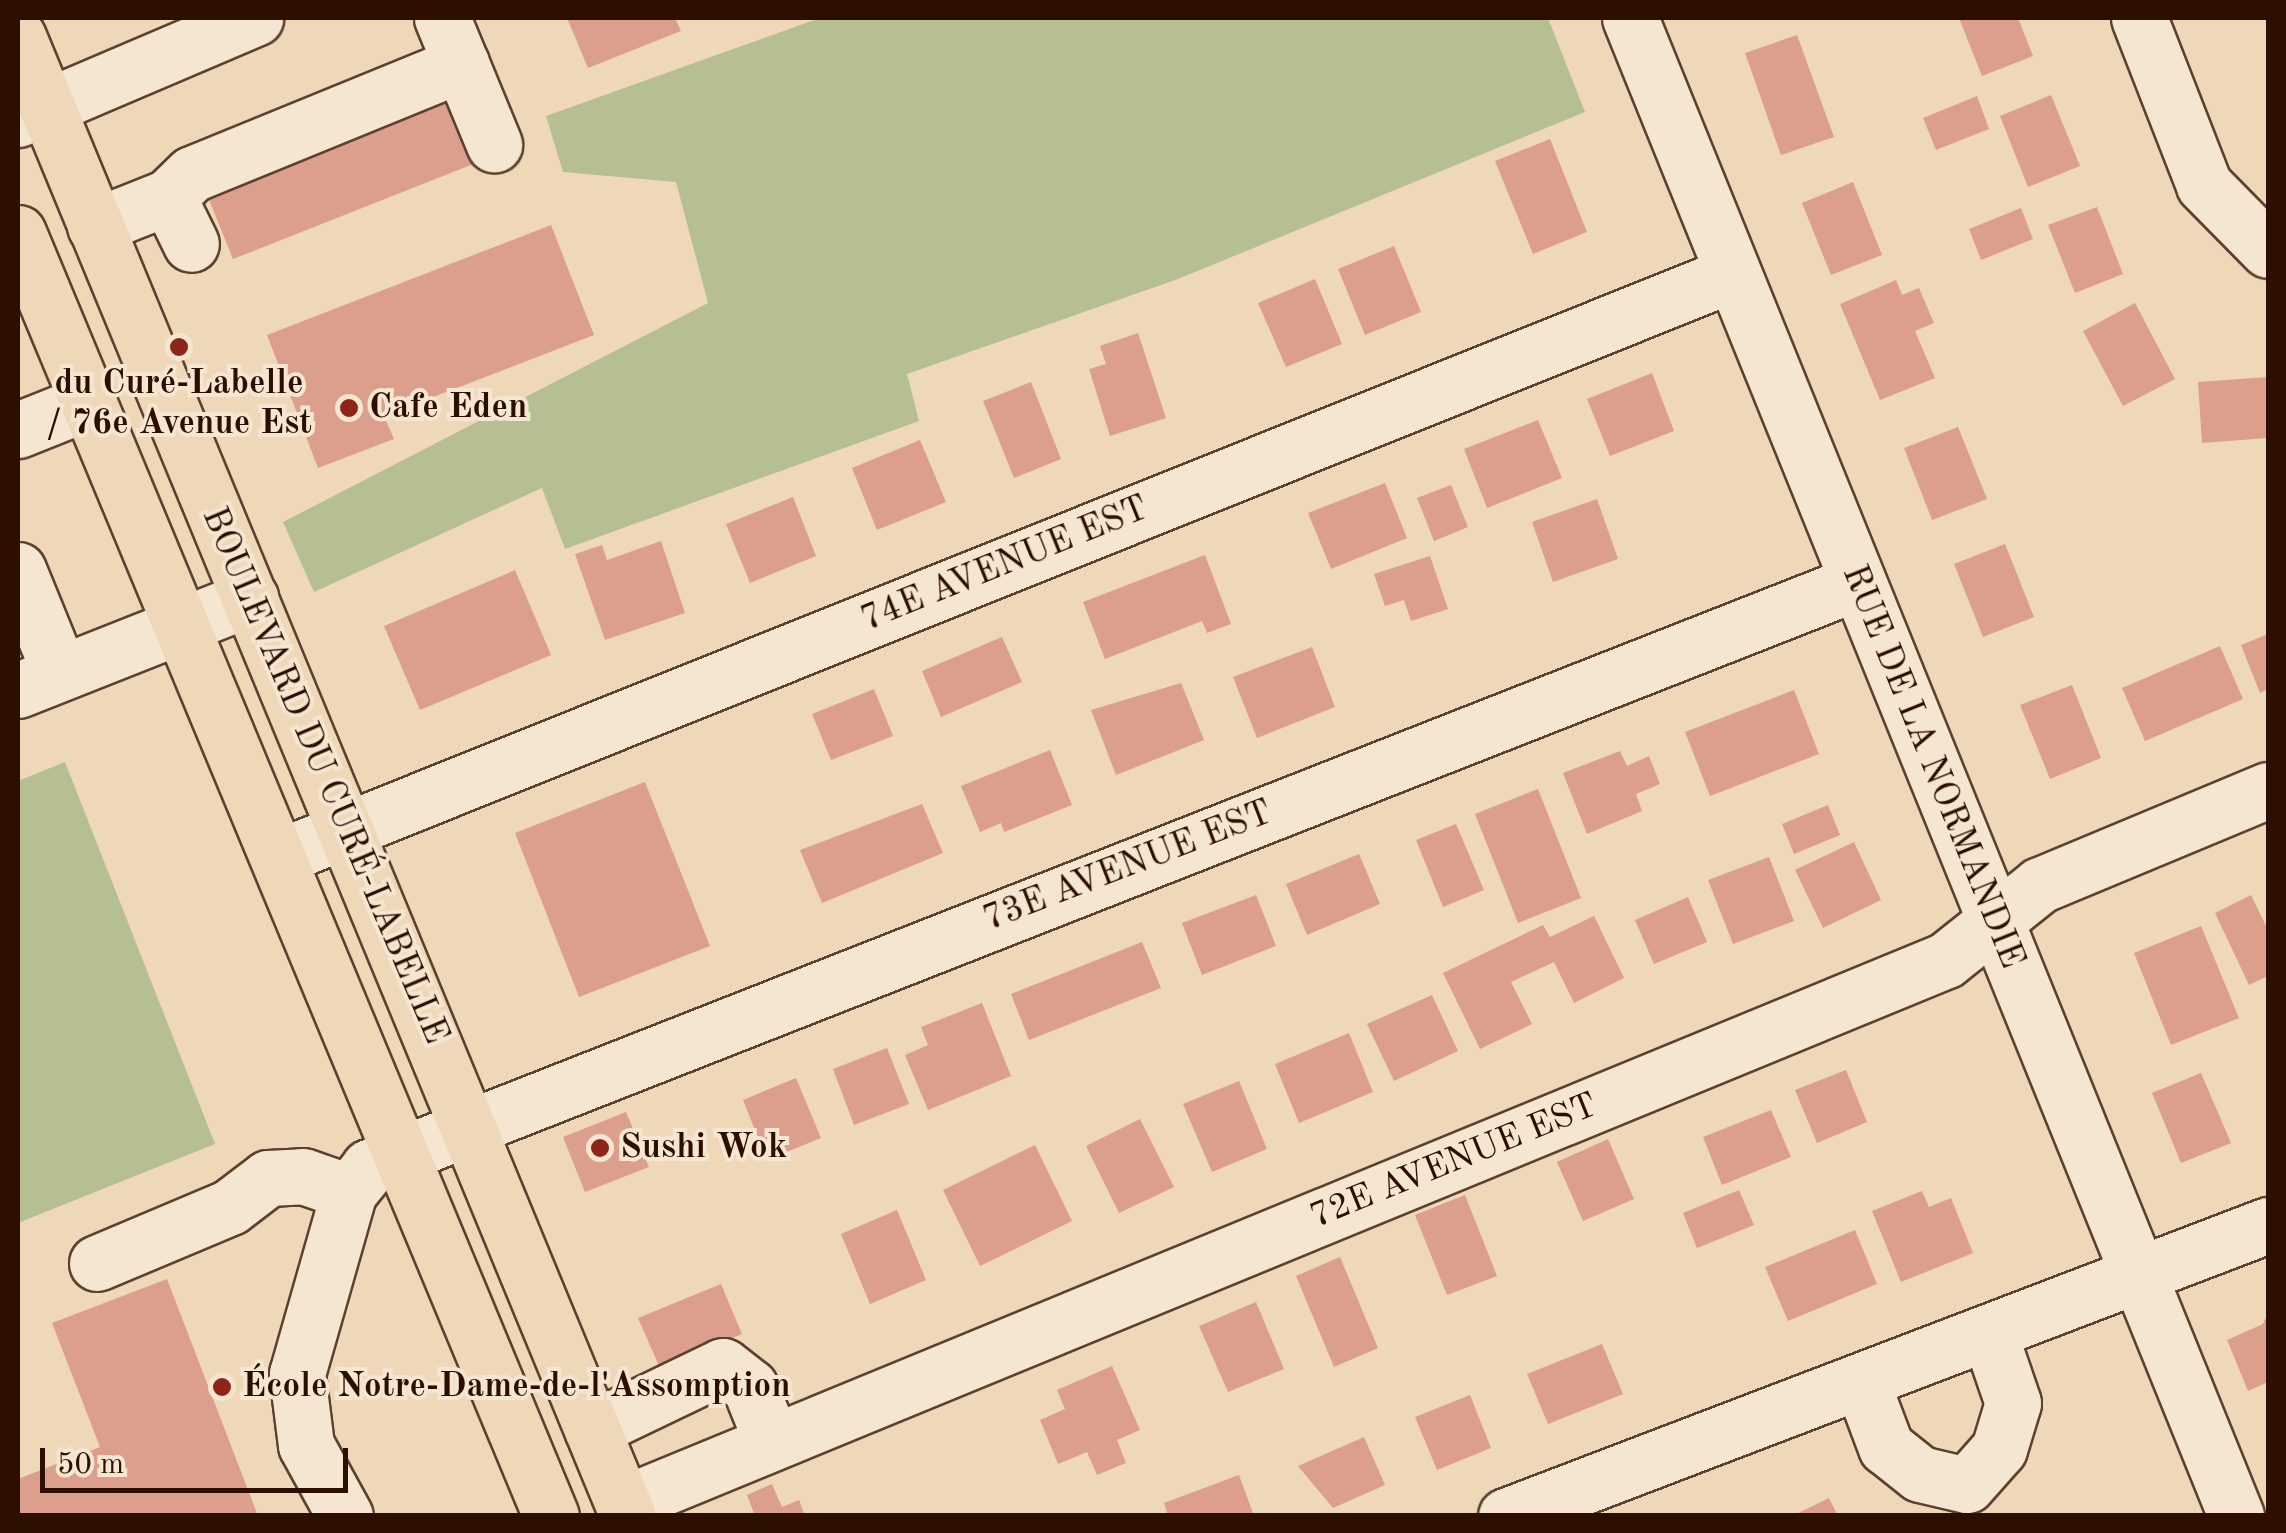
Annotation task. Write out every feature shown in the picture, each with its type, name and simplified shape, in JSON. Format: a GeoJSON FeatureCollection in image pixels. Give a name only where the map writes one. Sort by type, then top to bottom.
{"type":"FeatureCollection","features":[{"type":"Feature","properties":{"kind":"main road","name":"BOULEVARD DU CURÉ-LABELLE"},"geometry":{"type":"LineString","coordinates":[[18,37],[31,111],[96,226],[625,1510]]}},
{"type":"Feature","properties":{"kind":"main road","name":"BOULEVARD DU CURÉ-LABELLE"},"geometry":{"type":"LineString","coordinates":[[18,232],[31,303],[88,402],[552,1516]]}},
{"type":"Feature","properties":{"kind":"street"},"geometry":{"type":"LineString","coordinates":[[31,111],[254,18]]}},
{"type":"Feature","properties":{"kind":"street","name":"RUE DE LA NORMANDIE"},"geometry":{"type":"LineString","coordinates":[[1630,18],[2236,1516]]}},
{"type":"Feature","properties":{"kind":"street"},"geometry":{"type":"LineString","coordinates":[[2139,18],[2204,185],[2268,250]]}},
{"type":"Feature","properties":{"kind":"street"},"geometry":{"type":"LineString","coordinates":[[96,226],[180,221],[192,174],[451,41],[494,144]]}},
{"type":"Feature","properties":{"kind":"street","name":"74E AVENUE EST"},"geometry":{"type":"LineString","coordinates":[[279,857],[1732,274]]}},
{"type":"Feature","properties":{"kind":"street"},"geometry":{"type":"LineString","coordinates":[[18,430],[88,402]]}},
{"type":"Feature","properties":{"kind":"street"},"geometry":{"type":"LineString","coordinates":[[18,570],[39,682],[250,598]]}},
{"type":"Feature","properties":{"kind":"street","name":"73E AVENUE EST"},"geometry":{"type":"LineString","coordinates":[[348,1192],[369,1167],[468,1126],[1856,582]]}},
{"type":"Feature","properties":{"kind":"street","name":"72E AVENUE EST"},"geometry":{"type":"LineString","coordinates":[[625,1510],[772,1442],[1946,960],[2040,885],[2268,790]]}},
{"type":"Feature","properties":{"kind":"street"},"geometry":{"type":"LineString","coordinates":[[97,1263],[230,1207],[268,1178],[303,1176],[348,1192],[296,1397],[306,1445],[346,1516]]}},
{"type":"Feature","properties":{"kind":"street"},"geometry":{"type":"LineString","coordinates":[[1506,1516],[2268,1225]]}},
{"type":"Feature","properties":{"kind":"street"},"geometry":{"type":"LineString","coordinates":[[1861,1381],[1886,1448],[1920,1474],[1966,1485],[1999,1448],[2013,1403],[1989,1333]]}},
{"type":"Feature","properties":{"kind":"street"},"geometry":{"type":"LineString","coordinates":[[592,1428],[724,1366],[750,1387],[772,1442]]}},
{"type":"Feature","properties":{"kind":"green space"},"geometry":{"type":"Polygon","coordinates":[[[820,18],[1548,18],[1585,112],[1178,279],[907,374],[919,421],[565,549],[542,488],[314,592],[283,522],[708,303],[676,182],[563,172],[546,116],[820,18]]]}},
{"type":"Feature","properties":{"kind":"green space"},"geometry":{"type":"Polygon","coordinates":[[[65,762],[215,1144],[18,1223],[18,781],[65,762]]]}},
{"type":"Feature","properties":{"kind":"building"},"geometry":{"type":"Polygon","coordinates":[[[567,18],[675,18],[681,31],[588,68],[567,18]]]}},
{"type":"Feature","properties":{"kind":"building"},"geometry":{"type":"Polygon","coordinates":[[[1959,18],[2018,18],[2033,56],[1982,76],[1959,18]]]}},
{"type":"Feature","properties":{"kind":"building"},"geometry":{"type":"Polygon","coordinates":[[[1797,35],[1834,137],[1781,155],[1745,53],[1797,35]]]}},
{"type":"Feature","properties":{"kind":"building"},"geometry":{"type":"Polygon","coordinates":[[[2051,95],[2080,166],[2028,187],[2000,116],[2051,95]]]}},
{"type":"Feature","properties":{"kind":"building"},"geometry":{"type":"Polygon","coordinates":[[[1977,96],[1989,129],[1936,150],[1923,118],[1977,96]]]}},
{"type":"Feature","properties":{"kind":"building"},"geometry":{"type":"Polygon","coordinates":[[[451,98],[476,163],[233,259],[207,195],[451,98]]]}},
{"type":"Feature","properties":{"kind":"building"},"geometry":{"type":"Polygon","coordinates":[[[1550,139],[1587,232],[1533,254],[1495,161],[1550,139]]]}},
{"type":"Feature","properties":{"kind":"building"},"geometry":{"type":"Polygon","coordinates":[[[1853,182],[1882,255],[1831,275],[1802,203],[1853,182]]]}},
{"type":"Feature","properties":{"kind":"building"},"geometry":{"type":"Polygon","coordinates":[[[2097,207],[2123,274],[2075,293],[2048,225],[2097,207]]]}},
{"type":"Feature","properties":{"kind":"building"},"geometry":{"type":"Polygon","coordinates":[[[2021,208],[2033,239],[1981,260],[1969,229],[2021,208]]]}},
{"type":"Feature","properties":{"kind":"building"},"geometry":{"type":"Polygon","coordinates":[[[551,225],[594,335],[384,416],[394,439],[318,468],[267,335],[551,225]]]}},
{"type":"Feature","properties":{"kind":"building"},"geometry":{"type":"Polygon","coordinates":[[[1394,246],[1421,312],[1365,335],[1338,269],[1394,246]]]}},
{"type":"Feature","properties":{"kind":"building"},"geometry":{"type":"Polygon","coordinates":[[[1315,279],[1342,344],[1286,367],[1258,303],[1315,279]]]}},
{"type":"Feature","properties":{"kind":"building"},"geometry":{"type":"Polygon","coordinates":[[[1896,280],[1902,295],[1919,288],[1934,323],[1915,331],[1935,378],[1880,400],[1840,304],[1896,280]]]}},
{"type":"Feature","properties":{"kind":"building"},"geometry":{"type":"Polygon","coordinates":[[[2135,303],[2175,379],[2123,406],[2083,331],[2135,303]]]}},
{"type":"Feature","properties":{"kind":"building"},"geometry":{"type":"Polygon","coordinates":[[[1138,333],[1166,418],[1110,436],[1089,369],[1106,364],[1100,346],[1138,333]]]}},
{"type":"Feature","properties":{"kind":"building"},"geometry":{"type":"Polygon","coordinates":[[[1652,373],[1674,431],[1610,456],[1587,399],[1652,373]]]}},
{"type":"Feature","properties":{"kind":"building"},"geometry":{"type":"Polygon","coordinates":[[[2268,377],[2268,438],[2202,443],[2198,382],[2268,377]]]}},
{"type":"Feature","properties":{"kind":"building"},"geometry":{"type":"Polygon","coordinates":[[[1031,382],[1061,459],[1014,478],[983,401],[1031,382]]]}},
{"type":"Feature","properties":{"kind":"building"},"geometry":{"type":"Polygon","coordinates":[[[1538,420],[1562,478],[1487,508],[1464,449],[1538,420]]]}},
{"type":"Feature","properties":{"kind":"building"},"geometry":{"type":"Polygon","coordinates":[[[1958,427],[1987,499],[1932,520],[1904,448],[1958,427]]]}},
{"type":"Feature","properties":{"kind":"building"},"geometry":{"type":"Polygon","coordinates":[[[920,440],[946,502],[877,530],[852,468],[920,440]]]}},
{"type":"Feature","properties":{"kind":"building"},"geometry":{"type":"Polygon","coordinates":[[[1385,483],[1407,538],[1331,569],[1308,513],[1385,483]]]}},
{"type":"Feature","properties":{"kind":"building"},"geometry":{"type":"Polygon","coordinates":[[[1451,485],[1468,527],[1434,541],[1417,498],[1451,485]]]}},
{"type":"Feature","properties":{"kind":"building"},"geometry":{"type":"Polygon","coordinates":[[[793,497],[816,556],[750,583],[726,524],[793,497]]]}},
{"type":"Feature","properties":{"kind":"building"},"geometry":{"type":"Polygon","coordinates":[[[1597,499],[1618,559],[1553,582],[1532,522],[1597,499]]]}},
{"type":"Feature","properties":{"kind":"building"},"geometry":{"type":"Polygon","coordinates":[[[661,541],[685,613],[605,640],[575,554],[602,545],[607,560],[661,541]]]}},
{"type":"Feature","properties":{"kind":"building"},"geometry":{"type":"Polygon","coordinates":[[[2005,544],[2034,617],[1983,637],[1954,564],[2005,544]]]}},
{"type":"Feature","properties":{"kind":"building"},"geometry":{"type":"Polygon","coordinates":[[[1205,555],[1231,624],[1207,633],[1202,621],[1105,659],[1083,602],[1205,555]]]}},
{"type":"Feature","properties":{"kind":"building"},"geometry":{"type":"Polygon","coordinates":[[[1430,556],[1448,609],[1411,621],[1404,600],[1385,606],[1374,574],[1430,556]]]}},
{"type":"Feature","properties":{"kind":"building"},"geometry":{"type":"Polygon","coordinates":[[[515,570],[551,655],[420,710],[384,626],[515,570]]]}},
{"type":"Feature","properties":{"kind":"building"},"geometry":{"type":"Polygon","coordinates":[[[2268,634],[2268,689],[2260,693],[2241,645],[2268,634]]]}},
{"type":"Feature","properties":{"kind":"building"},"geometry":{"type":"Polygon","coordinates":[[[1002,637],[1022,682],[941,717],[922,671],[1002,637]]]}},
{"type":"Feature","properties":{"kind":"building"},"geometry":{"type":"Polygon","coordinates":[[[2220,646],[2243,699],[2145,741],[2122,688],[2220,646]]]}},
{"type":"Feature","properties":{"kind":"building"},"geometry":{"type":"Polygon","coordinates":[[[1312,647],[1335,707],[1257,738],[1233,677],[1312,647]]]}},
{"type":"Feature","properties":{"kind":"building"},"geometry":{"type":"Polygon","coordinates":[[[1181,683],[1204,740],[1116,775],[1091,710],[1181,683]]]}},
{"type":"Feature","properties":{"kind":"building"},"geometry":{"type":"Polygon","coordinates":[[[2072,685],[2101,758],[2050,779],[2020,705],[2072,685]]]}},
{"type":"Feature","properties":{"kind":"building"},"geometry":{"type":"Polygon","coordinates":[[[874,689],[893,736],[831,760],[812,714],[874,689]]]}},
{"type":"Feature","properties":{"kind":"building"},"geometry":{"type":"Polygon","coordinates":[[[1794,690],[1819,754],[1710,796],[1685,732],[1794,690]]]}},
{"type":"Feature","properties":{"kind":"building"},"geometry":{"type":"Polygon","coordinates":[[[1050,750],[1072,805],[1004,832],[1001,823],[980,832],[961,786],[1050,750]]]}},
{"type":"Feature","properties":{"kind":"building"},"geometry":{"type":"Polygon","coordinates":[[[1620,751],[1627,766],[1649,756],[1660,784],[1636,794],[1642,811],[1587,834],[1563,773],[1620,751]]]}},
{"type":"Feature","properties":{"kind":"building"},"geometry":{"type":"Polygon","coordinates":[[[645,782],[710,946],[579,997],[515,833],[645,782]]]}},
{"type":"Feature","properties":{"kind":"building"},"geometry":{"type":"Polygon","coordinates":[[[1538,789],[1581,898],[1518,923],[1475,814],[1538,789]]]}},
{"type":"Feature","properties":{"kind":"building"},"geometry":{"type":"Polygon","coordinates":[[[922,804],[943,853],[822,903],[800,850],[922,804]]]}},
{"type":"Feature","properties":{"kind":"building"},"geometry":{"type":"Polygon","coordinates":[[[1828,805],[1840,835],[1794,854],[1782,824],[1828,805]]]}},
{"type":"Feature","properties":{"kind":"building"},"geometry":{"type":"Polygon","coordinates":[[[1456,824],[1484,890],[1443,907],[1416,840],[1456,824]]]}},
{"type":"Feature","properties":{"kind":"building"},"geometry":{"type":"Polygon","coordinates":[[[1854,842],[1881,900],[1823,928],[1795,870],[1854,842]]]}},
{"type":"Feature","properties":{"kind":"building"},"geometry":{"type":"Polygon","coordinates":[[[1359,854],[1380,904],[1307,935],[1286,884],[1359,854]]]}},
{"type":"Feature","properties":{"kind":"building"},"geometry":{"type":"Polygon","coordinates":[[[1769,857],[1794,921],[1733,944],[1708,880],[1769,857]]]}},
{"type":"Feature","properties":{"kind":"building"},"geometry":{"type":"Polygon","coordinates":[[[1256,895],[1276,946],[1202,975],[1182,923],[1256,895]]]}},
{"type":"Feature","properties":{"kind":"building"},"geometry":{"type":"Polygon","coordinates":[[[2251,895],[2268,930],[2268,976],[2249,985],[2215,913],[2251,895]]]}},
{"type":"Feature","properties":{"kind":"building"},"geometry":{"type":"Polygon","coordinates":[[[1688,897],[1707,942],[1654,964],[1635,920],[1688,897]]]}},
{"type":"Feature","properties":{"kind":"building"},"geometry":{"type":"Polygon","coordinates":[[[1594,916],[1624,978],[1574,1003],[1554,962],[1511,982],[1532,1024],[1480,1049],[1443,973],[1543,925],[1550,937],[1594,916]]]}},
{"type":"Feature","properties":{"kind":"building"},"geometry":{"type":"Polygon","coordinates":[[[2201,926],[2239,1018],[2171,1045],[2134,953],[2201,926]]]}},
{"type":"Feature","properties":{"kind":"building"},"geometry":{"type":"Polygon","coordinates":[[[1142,942],[1161,988],[1029,1040],[1011,994],[1142,942]]]}},
{"type":"Feature","properties":{"kind":"building"},"geometry":{"type":"Polygon","coordinates":[[[1432,995],[1458,1051],[1394,1081],[1367,1024],[1432,995]]]}},
{"type":"Feature","properties":{"kind":"building"},"geometry":{"type":"Polygon","coordinates":[[[982,1003],[1011,1076],[928,1110],[905,1055],[928,1045],[921,1027],[982,1003]]]}},
{"type":"Feature","properties":{"kind":"building"},"geometry":{"type":"Polygon","coordinates":[[[1349,1033],[1373,1092],[1299,1123],[1275,1064],[1349,1033]]]}},
{"type":"Feature","properties":{"kind":"building"},"geometry":{"type":"Polygon","coordinates":[[[887,1048],[909,1104],[854,1125],[833,1069],[887,1048]]]}},
{"type":"Feature","properties":{"kind":"building"},"geometry":{"type":"Polygon","coordinates":[[[1846,1070],[1867,1122],[1817,1143],[1795,1090],[1846,1070]]]}},
{"type":"Feature","properties":{"kind":"building"},"geometry":{"type":"Polygon","coordinates":[[[2201,1073],[2231,1143],[2181,1163],[2152,1093],[2201,1073]]]}},
{"type":"Feature","properties":{"kind":"building"},"geometry":{"type":"Polygon","coordinates":[[[796,1078],[821,1138],[767,1160],[743,1100],[796,1078]]]}},
{"type":"Feature","properties":{"kind":"building"},"geometry":{"type":"Polygon","coordinates":[[[1239,1081],[1267,1149],[1212,1172],[1183,1104],[1239,1081]]]}},
{"type":"Feature","properties":{"kind":"building"},"geometry":{"type":"Polygon","coordinates":[[[1771,1110],[1791,1157],[1722,1185],[1703,1137],[1771,1110]]]}},
{"type":"Feature","properties":{"kind":"building"},"geometry":{"type":"Polygon","coordinates":[[[626,1112],[649,1167],[585,1192],[563,1137],[626,1112]]]}},
{"type":"Feature","properties":{"kind":"building"},"geometry":{"type":"Polygon","coordinates":[[[1140,1119],[1174,1187],[1119,1213],[1086,1146],[1140,1119]]]}},
{"type":"Feature","properties":{"kind":"building"},"geometry":{"type":"Polygon","coordinates":[[[1608,1139],[1634,1199],[1583,1221],[1557,1162],[1608,1139]]]}},
{"type":"Feature","properties":{"kind":"building"},"geometry":{"type":"Polygon","coordinates":[[[1035,1145],[1072,1221],[980,1266],[943,1190],[1035,1145]]]}},
{"type":"Feature","properties":{"kind":"building"},"geometry":{"type":"Polygon","coordinates":[[[1739,1190],[1754,1225],[1697,1248],[1683,1213],[1739,1190]]]}},
{"type":"Feature","properties":{"kind":"building"},"geometry":{"type":"Polygon","coordinates":[[[1922,1191],[1929,1207],[1951,1198],[1973,1253],[1901,1282],[1872,1211],[1922,1191]]]}},
{"type":"Feature","properties":{"kind":"building"},"geometry":{"type":"Polygon","coordinates":[[[1465,1195],[1497,1276],[1447,1295],[1415,1215],[1465,1195]]]}},
{"type":"Feature","properties":{"kind":"building"},"geometry":{"type":"Polygon","coordinates":[[[897,1210],[926,1280],[870,1304],[841,1234],[897,1210]]]}},
{"type":"Feature","properties":{"kind":"building"},"geometry":{"type":"Polygon","coordinates":[[[1855,1230],[1877,1284],[1788,1321],[1765,1267],[1855,1230]]]}},
{"type":"Feature","properties":{"kind":"building"},"geometry":{"type":"Polygon","coordinates":[[[1340,1257],[1378,1348],[1334,1367],[1296,1276],[1340,1257]]]}},
{"type":"Feature","properties":{"kind":"building"},"geometry":{"type":"Polygon","coordinates":[[[167,1279],[258,1516],[18,1516],[18,1479],[100,1447],[52,1323],[167,1279]]]}},
{"type":"Feature","properties":{"kind":"building"},"geometry":{"type":"Polygon","coordinates":[[[721,1284],[742,1334],[660,1368],[638,1318],[721,1284]]]}},
{"type":"Feature","properties":{"kind":"building"},"geometry":{"type":"Polygon","coordinates":[[[1256,1302],[1284,1369],[1228,1392],[1199,1326],[1256,1302]]]}},
{"type":"Feature","properties":{"kind":"building"},"geometry":{"type":"Polygon","coordinates":[[[2268,1312],[2268,1382],[2248,1391],[2227,1340],[2263,1324],[2268,1312]]]}},
{"type":"Feature","properties":{"kind":"building"},"geometry":{"type":"Polygon","coordinates":[[[1602,1344],[1623,1394],[1548,1424],[1527,1374],[1602,1344]]]}},
{"type":"Feature","properties":{"kind":"building"},"geometry":{"type":"Polygon","coordinates":[[[1112,1366],[1140,1430],[1117,1440],[1126,1463],[1097,1475],[1087,1452],[1058,1464],[1040,1420],[1065,1409],[1057,1390],[1112,1366]]]}},
{"type":"Feature","properties":{"kind":"building"},"geometry":{"type":"Polygon","coordinates":[[[1470,1395],[1491,1448],[1437,1470],[1415,1417],[1470,1395]]]}},
{"type":"Feature","properties":{"kind":"building"},"geometry":{"type":"Polygon","coordinates":[[[1364,1437],[1385,1485],[1333,1508],[1298,1466],[1364,1437]]]}},
{"type":"Feature","properties":{"kind":"building"},"geometry":{"type":"Polygon","coordinates":[[[1239,1475],[1254,1516],[1168,1516],[1164,1503],[1239,1475]]]}},
{"type":"Feature","properties":{"kind":"building"},"geometry":{"type":"Polygon","coordinates":[[[772,1484],[782,1507],[799,1500],[805,1516],[755,1516],[747,1495],[772,1484]]]}},
{"type":"Feature","properties":{"kind":"building"},"geometry":{"type":"Polygon","coordinates":[[[1829,1498],[1838,1516],[1792,1516],[1829,1498]]]}},
{"type":"Feature","properties":{"kind":"place","name":"du Curé-Labelle / 76e Avenue Est"},"geometry":{"type":"Point","coordinates":[179,347]}},
{"type":"Feature","properties":{"kind":"place","name":"Cafe Eden"},"geometry":{"type":"Point","coordinates":[349,408]}},
{"type":"Feature","properties":{"kind":"place","name":"Sushi Wok"},"geometry":{"type":"Point","coordinates":[600,1148]}},
{"type":"Feature","properties":{"kind":"place","name":"École Notre-Dame-de-l'Assomption"},"geometry":{"type":"Point","coordinates":[222,1387]}}]}
